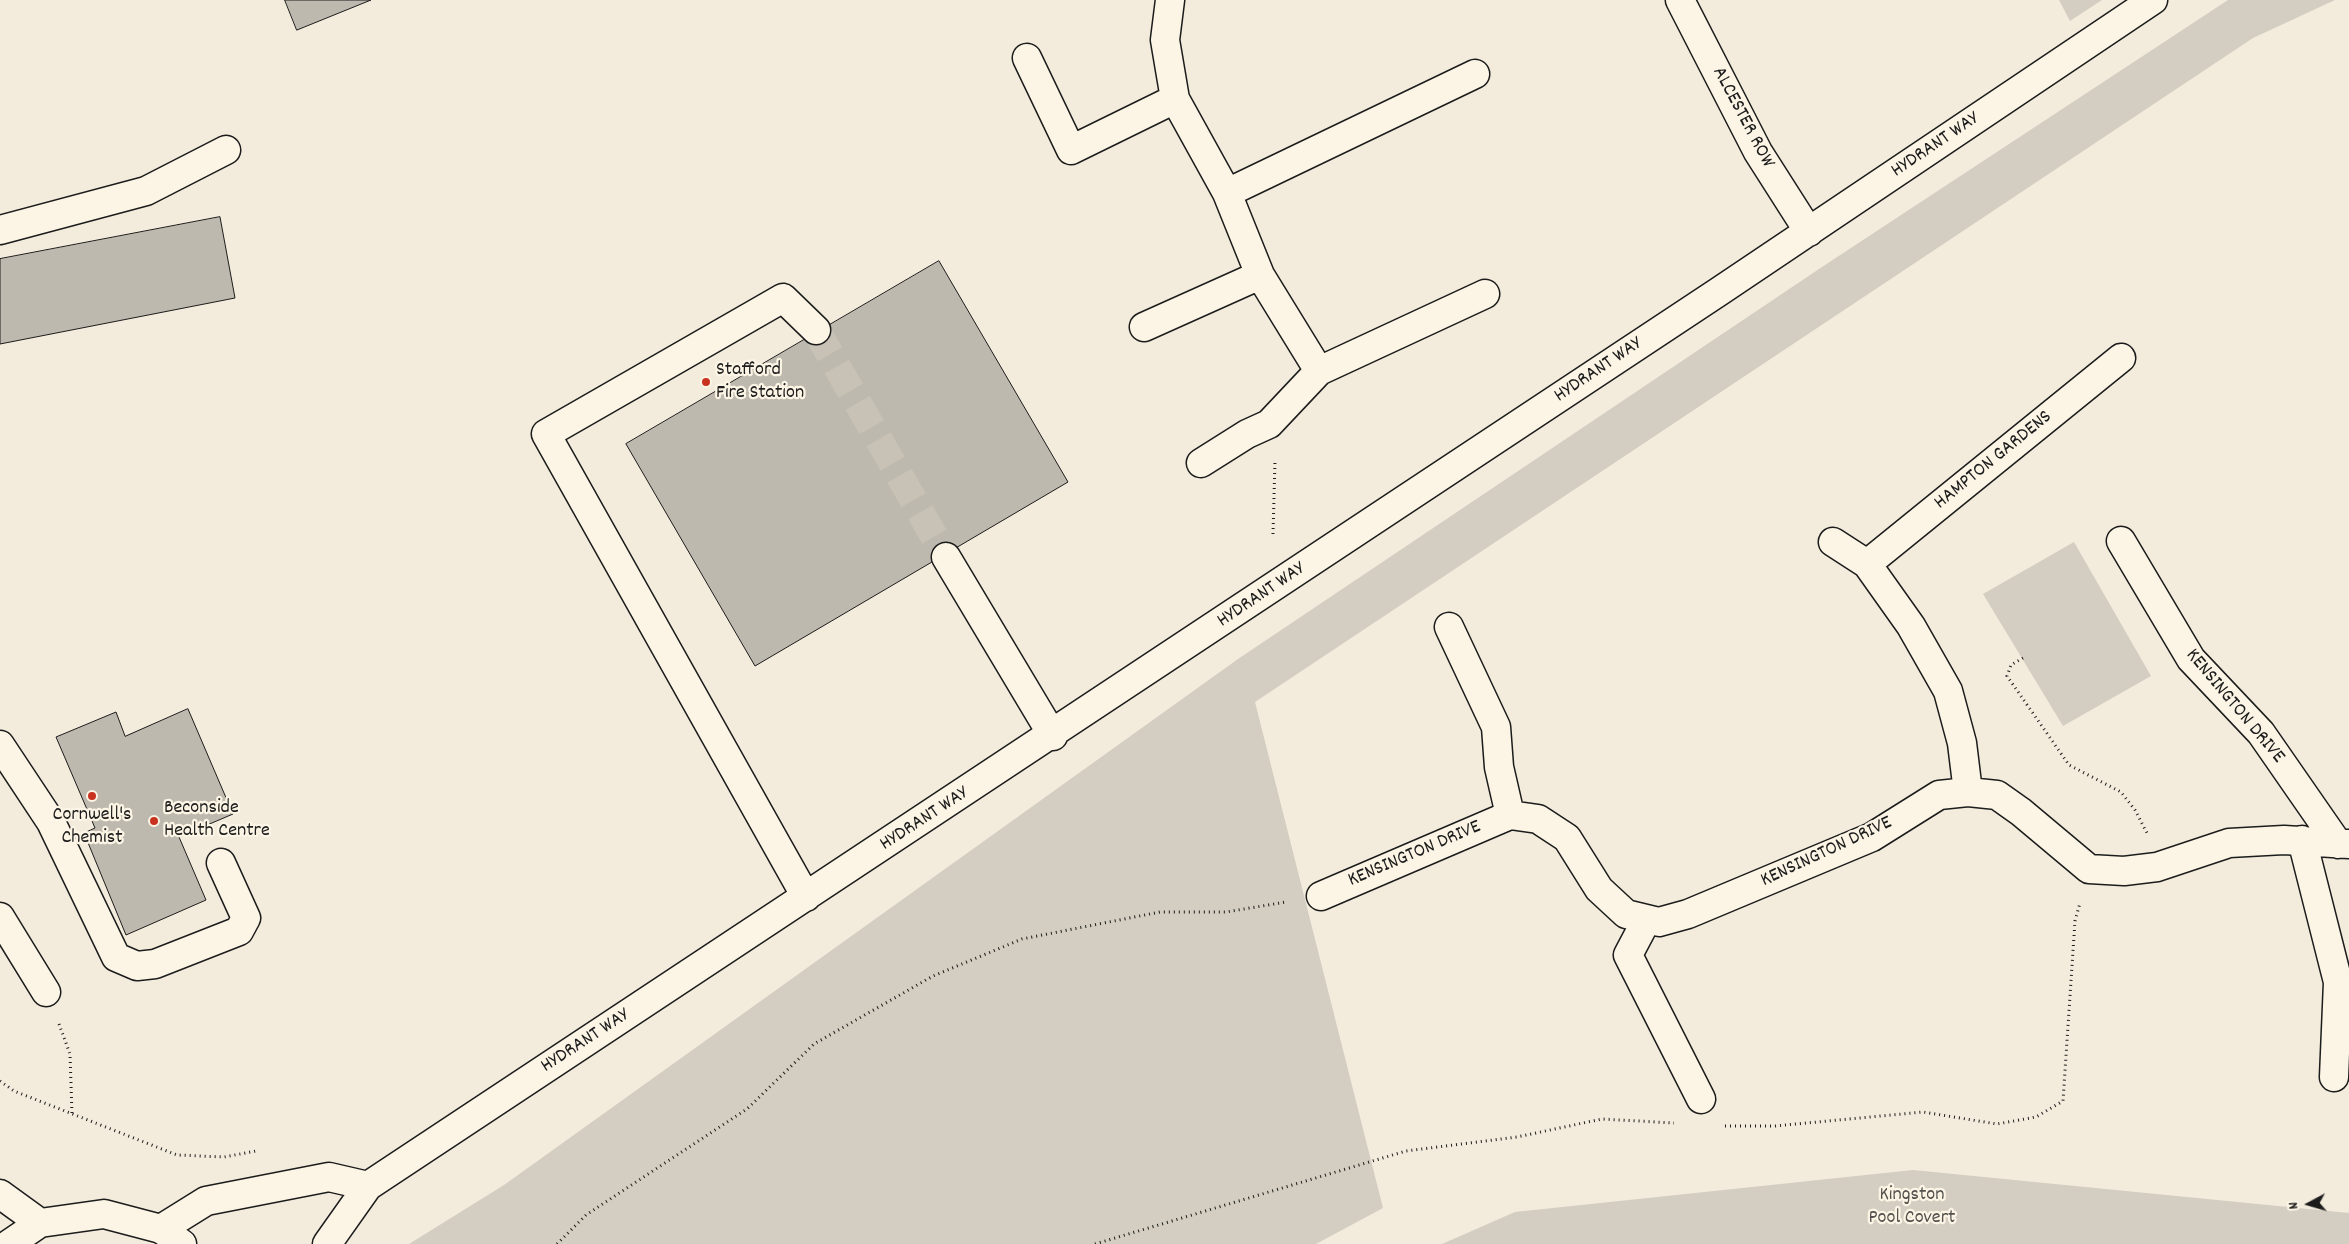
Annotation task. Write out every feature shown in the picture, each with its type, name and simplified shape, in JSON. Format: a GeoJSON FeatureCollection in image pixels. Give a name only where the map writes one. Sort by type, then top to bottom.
{"type":"FeatureCollection","features":[{"type":"Feature","properties":{"kind":"main road"},"geometry":{"type":"LineString","coordinates":[[1170,0],[1165,40],[1175,99],[1227,193],[1260,275],[1319,371]]}},
{"type":"Feature","properties":{"kind":"main road","name":"ALCESTER ROW"},"geometry":{"type":"LineString","coordinates":[[1680,0],[1758,152],[1809,232]]}},
{"type":"Feature","properties":{"kind":"main road","name":"HYDRANT WAY"},"geometry":{"type":"LineString","coordinates":[[327,1244],[368,1186],[1053,736],[1809,232],[2152,0]]}},
{"type":"Feature","properties":{"kind":"main road"},"geometry":{"type":"LineString","coordinates":[[1027,58],[1071,150],[1175,99]]}},
{"type":"Feature","properties":{"kind":"main road"},"geometry":{"type":"LineString","coordinates":[[1227,193],[1475,74]]}},
{"type":"Feature","properties":{"kind":"main road"},"geometry":{"type":"LineString","coordinates":[[0,230],[146,191],[226,150]]}},
{"type":"Feature","properties":{"kind":"main road"},"geometry":{"type":"LineString","coordinates":[[1144,327],[1260,275]]}},
{"type":"Feature","properties":{"kind":"main road"},"geometry":{"type":"LineString","coordinates":[[1201,463],[1273,420],[1319,371],[1382,340],[1485,294]]}},
{"type":"Feature","properties":{"kind":"main road"},"geometry":{"type":"LineString","coordinates":[[806,897],[546,434],[783,298],[816,330]]}},
{"type":"Feature","properties":{"kind":"main road","name":"HAMPTON GARDENS"},"geometry":{"type":"LineString","coordinates":[[1867,564],[2121,358]]}},
{"type":"Feature","properties":{"kind":"main road","name":"KENSINGTON DRIVE"},"geometry":{"type":"LineString","coordinates":[[2121,541],[2191,658],[2260,733],[2344,844]]}},
{"type":"Feature","properties":{"kind":"main road"},"geometry":{"type":"LineString","coordinates":[[1833,542],[1867,564],[1911,626],[1948,691],[1962,743],[1968,792]]}},
{"type":"Feature","properties":{"kind":"main road"},"geometry":{"type":"LineString","coordinates":[[946,557],[1053,736]]}},
{"type":"Feature","properties":{"kind":"main road"},"geometry":{"type":"LineString","coordinates":[[1449,627],[1496,727],[1499,767],[1510,815]]}},
{"type":"Feature","properties":{"kind":"main road"},"geometry":{"type":"LineString","coordinates":[[0,745],[51,822],[116,957],[137,966],[155,964],[239,931],[246,918],[220,863]]}},
{"type":"Feature","properties":{"kind":"main road","name":"KENSINGTON DRIVE"},"geometry":{"type":"LineString","coordinates":[[1321,896],[1510,815],[1538,819],[1567,838],[1599,889],[1626,914],[1658,922],[1688,914],[1872,837],[1939,796],[1968,792],[1997,795],[2089,869],[2124,872],[2157,867],[2229,843],[2302,840],[2344,844]]}},
{"type":"Feature","properties":{"kind":"main road"},"geometry":{"type":"LineString","coordinates":[[2302,840],[2338,982],[2334,1077]]}},
{"type":"Feature","properties":{"kind":"main road"},"geometry":{"type":"LineString","coordinates":[[0,918],[46,992]]}},
{"type":"Feature","properties":{"kind":"main road"},"geometry":{"type":"LineString","coordinates":[[1647,919],[1628,955],[1701,1098]]}},
{"type":"Feature","properties":{"kind":"main road"},"geometry":{"type":"LineString","coordinates":[[9,1244],[40,1224],[104,1214],[172,1237],[206,1201],[329,1178],[368,1186]]}},
{"type":"Feature","properties":{"kind":"main road"},"geometry":{"type":"LineString","coordinates":[[0,1194],[40,1224]]}},
{"type":"Feature","properties":{"kind":"path"},"geometry":{"type":"LineString","coordinates":[[1273,420],[1273,534]]}},
{"type":"Feature","properties":{"kind":"path"},"geometry":{"type":"LineString","coordinates":[[2022,658],[2011,665],[2007,676],[2070,765],[2121,792],[2135,810],[2152,840],[2157,867]]}},
{"type":"Feature","properties":{"kind":"path"},"geometry":{"type":"LineString","coordinates":[[1718,1126],[1775,1126],[1923,1112],[1998,1124],[2036,1117],[2063,1101],[2075,922],[2089,869]]}},
{"type":"Feature","properties":{"kind":"path"},"geometry":{"type":"LineString","coordinates":[[557,1244],[586,1215],[747,1109],[814,1044],[933,976],[1022,939],[1160,912],[1226,912],[1321,896]]}},
{"type":"Feature","properties":{"kind":"path"},"geometry":{"type":"LineString","coordinates":[[46,992],[70,1054],[72,1114]]}},
{"type":"Feature","properties":{"kind":"path"},"geometry":{"type":"LineString","coordinates":[[0,1081],[14,1091],[177,1155],[224,1157],[262,1150]]}},
{"type":"Feature","properties":{"kind":"path"},"geometry":{"type":"LineString","coordinates":[[1095,1244],[1406,1151],[1517,1137],[1602,1119],[1680,1123]]}},
{"type":"Feature","properties":{"kind":"green space"},"geometry":{"type":"Polygon","coordinates":[[[2059,0],[2102,0],[2070,21],[2059,0]]]}},
{"type":"Feature","properties":{"kind":"green space"},"geometry":{"type":"Polygon","coordinates":[[[2228,0],[2335,0],[2253,38],[1255,702],[1383,1208],[1316,1244],[409,1244],[504,1185],[1238,659],[1822,267],[2228,0]]]}},
{"type":"Feature","properties":{"kind":"green space"},"geometry":{"type":"Polygon","coordinates":[[[2074,542],[2151,676],[2063,726],[1983,594],[2074,542]]]}},
{"type":"Feature","properties":{"kind":"green space","name":"Kingston Pool Covert"},"geometry":{"type":"Polygon","coordinates":[[[1913,1170],[2349,1213],[2349,1244],[1442,1244],[1515,1212],[1913,1170]]]}},
{"type":"Feature","properties":{"kind":"building"},"geometry":{"type":"Polygon","coordinates":[[[285,0],[371,0],[297,30],[285,0]]]}},
{"type":"Feature","properties":{"kind":"building"},"geometry":{"type":"Polygon","coordinates":[[[220,217],[235,298],[0,344],[0,259],[220,217]]]}},
{"type":"Feature","properties":{"kind":"building"},"geometry":{"type":"Polygon","coordinates":[[[939,261],[1068,482],[755,666],[626,444],[939,261]]]}},
{"type":"Feature","properties":{"kind":"building","name":"Beconside Health Centre"},"geometry":{"type":"Polygon","coordinates":[[[188,709],[233,814],[179,837],[206,900],[126,935],[84,833],[95,828],[56,737],[116,712],[125,736],[188,709]]]}},
{"type":"Feature","properties":{"kind":"tunnel"},"geometry":{"type":"LineString","coordinates":[[816,330],[946,557]]}},
{"type":"Feature","properties":{"kind":"place","name":"Stafford Fire Station"},"geometry":{"type":"Point","coordinates":[706,382]}},
{"type":"Feature","properties":{"kind":"place","name":"Cornwell's Chemist"},"geometry":{"type":"Point","coordinates":[92,796]}},
{"type":"Feature","properties":{"kind":"place","name":"Beconside Health Centre"},"geometry":{"type":"Point","coordinates":[154,821]}}]}
